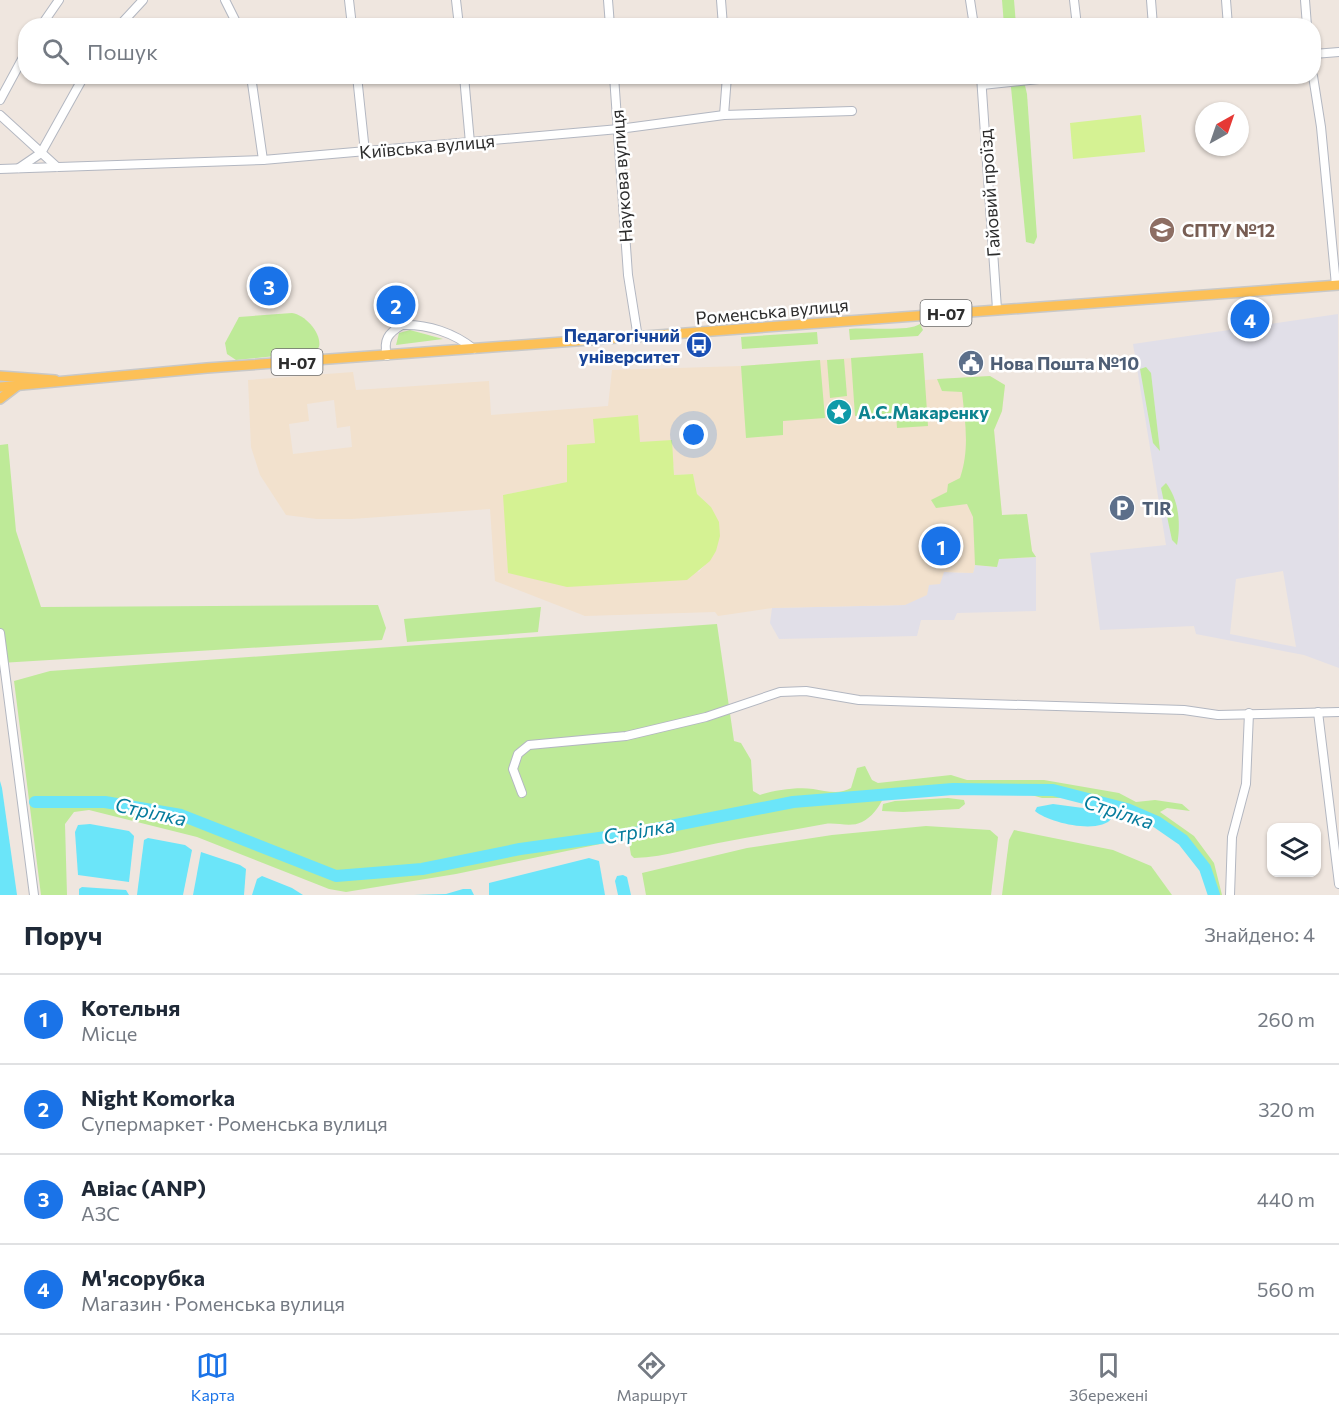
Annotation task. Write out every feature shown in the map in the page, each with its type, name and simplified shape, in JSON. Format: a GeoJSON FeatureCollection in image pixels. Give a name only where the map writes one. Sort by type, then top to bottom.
{"type":"FeatureCollection","features":[{"type":"Feature","properties":{"kind":"main road","name":"Роменська вулиця"},"geometry":{"type":"LineString","coordinates":[[60,380],[1338,285]]}},
{"type":"Feature","properties":{"kind":"main road","name":"Н-07"},"geometry":{"type":"LineString","coordinates":[[0,376],[35,376],[60,380]]}},
{"type":"Feature","properties":{"kind":"main road","name":"Н-07"},"geometry":{"type":"LineString","coordinates":[[0,387],[60,380]]}},
{"type":"Feature","properties":{"kind":"main road"},"geometry":{"type":"LineString","coordinates":[[0,399],[17,386]]}},
{"type":"Feature","properties":{"kind":"street"},"geometry":{"type":"LineString","coordinates":[[47,18],[59,0]]}},
{"type":"Feature","properties":{"kind":"street"},"geometry":{"type":"LineString","coordinates":[[126,18],[143,0]]}},
{"type":"Feature","properties":{"kind":"street"},"geometry":{"type":"LineString","coordinates":[[225,0],[234,18]]}},
{"type":"Feature","properties":{"kind":"street"},"geometry":{"type":"LineString","coordinates":[[349,0],[351,18]]}},
{"type":"Feature","properties":{"kind":"street"},"geometry":{"type":"LineString","coordinates":[[456,0],[458,18]]}},
{"type":"Feature","properties":{"kind":"street"},"geometry":{"type":"LineString","coordinates":[[608,0],[609,18]]}},
{"type":"Feature","properties":{"kind":"street"},"geometry":{"type":"LineString","coordinates":[[721,0],[722,18]]}},
{"type":"Feature","properties":{"kind":"street"},"geometry":{"type":"LineString","coordinates":[[970,0],[973,18]]}},
{"type":"Feature","properties":{"kind":"street"},"geometry":{"type":"LineString","coordinates":[[1074,0],[1076,18]]}},
{"type":"Feature","properties":{"kind":"street"},"geometry":{"type":"LineString","coordinates":[[1150,0],[1152,18]]}},
{"type":"Feature","properties":{"kind":"street"},"geometry":{"type":"LineString","coordinates":[[1226,0],[1227,18]]}},
{"type":"Feature","properties":{"kind":"street"},"geometry":{"type":"LineString","coordinates":[[1305,0],[1306,18]]}},
{"type":"Feature","properties":{"kind":"street"},"geometry":{"type":"LineString","coordinates":[[1321,53],[1339,52]]}},
{"type":"Feature","properties":{"kind":"street"},"geometry":{"type":"LineString","coordinates":[[0,100],[18,66]]}},
{"type":"Feature","properties":{"kind":"street"},"geometry":{"type":"LineString","coordinates":[[19,168],[41,153],[80,84]]}},
{"type":"Feature","properties":{"kind":"street"},"geometry":{"type":"LineString","coordinates":[[252,84],[263,160]]}},
{"type":"Feature","properties":{"kind":"street"},"geometry":{"type":"LineString","coordinates":[[358,84],[365,152]]}},
{"type":"Feature","properties":{"kind":"street"},"geometry":{"type":"LineString","coordinates":[[465,84],[470,143]]}},
{"type":"Feature","properties":{"kind":"street","name":"Наукова вулиця"},"geometry":{"type":"LineString","coordinates":[[615,84],[628,275],[638,338]]}},
{"type":"Feature","properties":{"kind":"street"},"geometry":{"type":"LineString","coordinates":[[724,115],[726,84]]}},
{"type":"Feature","properties":{"kind":"street","name":"Гайовий проїзд"},"geometry":{"type":"LineString","coordinates":[[981,84],[997,309]]}},
{"type":"Feature","properties":{"kind":"street"},"geometry":{"type":"LineString","coordinates":[[1314,84],[1338,285]]}},
{"type":"Feature","properties":{"kind":"street","name":"Київська вулиця"},"geometry":{"type":"LineString","coordinates":[[0,170],[263,160],[619,129],[724,115],[852,111]]}},
{"type":"Feature","properties":{"kind":"street"},"geometry":{"type":"LineString","coordinates":[[0,116],[57,167]]}},
{"type":"Feature","properties":{"kind":"street"},"geometry":{"type":"LineString","coordinates":[[387,356],[384,344],[388,336],[402,325],[440,330],[464,341],[474,349]]}},
{"type":"Feature","properties":{"kind":"street"},"geometry":{"type":"LineString","coordinates":[[0,633],[34,895]]}},
{"type":"Feature","properties":{"kind":"street"},"geometry":{"type":"LineString","coordinates":[[522,794],[513,769],[518,754],[529,745],[626,735],[706,717],[780,692],[806,691],[859,700],[1184,710],[1218,715],[1339,712]]}},
{"type":"Feature","properties":{"kind":"street"},"geometry":{"type":"LineString","coordinates":[[1318,712],[1339,884]]}},
{"type":"Feature","properties":{"kind":"street"},"geometry":{"type":"LineString","coordinates":[[1230,895],[1232,837],[1246,784],[1249,713]]}},
{"type":"Feature","properties":{"kind":"shaded area"},"geometry":{"type":"Polygon","coordinates":[[[1338,314],[1339,668],[1304,655],[1196,634],[1194,626],[1100,630],[1090,553],[1166,545],[1133,344],[1338,314]],[[1283,571],[1236,579],[1230,634],[1296,647],[1283,571]]]}},
{"type":"Feature","properties":{"kind":"shaded area"},"geometry":{"type":"Polygon","coordinates":[[[923,353],[925,380],[990,376],[1005,385],[1002,411],[994,430],[1002,515],[1027,514],[1032,551],[1036,557],[999,559],[997,567],[975,565],[973,573],[944,572],[940,584],[929,585],[927,595],[905,605],[772,608],[718,616],[715,612],[585,616],[495,581],[490,509],[352,519],[317,519],[286,515],[260,475],[251,447],[248,380],[353,372],[356,390],[489,381],[491,415],[608,406],[612,370],[741,366],[923,353]],[[334,400],[307,404],[309,421],[289,424],[293,454],[352,447],[350,426],[337,428],[334,400]],[[640,442],[595,443],[567,482],[503,495],[699,572],[716,551],[711,507],[697,494],[693,474],[674,475],[674,466],[640,442]]]}},
{"type":"Feature","properties":{"kind":"shaded area"},"geometry":{"type":"Polygon","coordinates":[[[1036,557],[1036,611],[957,613],[954,620],[921,620],[917,636],[779,639],[770,623],[772,608],[905,605],[944,572],[973,573],[975,565],[996,567],[999,559],[1036,557]]]}},
{"type":"Feature","properties":{"kind":"green space"},"geometry":{"type":"Polygon","coordinates":[[[1002,0],[1014,0],[1015,18],[1003,18],[1002,0]]]}},
{"type":"Feature","properties":{"kind":"green space"},"geometry":{"type":"Polygon","coordinates":[[[1011,84],[1025,84],[1027,94],[1037,237],[1034,244],[1026,242],[1011,84]]]}},
{"type":"Feature","properties":{"kind":"green space"},"geometry":{"type":"Polygon","coordinates":[[[1141,115],[1145,152],[1073,159],[1070,123],[1141,115]]]}},
{"type":"Feature","properties":{"kind":"green space"},"geometry":{"type":"Polygon","coordinates":[[[292,313],[303,317],[318,336],[319,347],[314,352],[236,360],[227,354],[225,343],[239,317],[292,313]]]}},
{"type":"Feature","properties":{"kind":"green space"},"geometry":{"type":"Polygon","coordinates":[[[920,324],[923,330],[918,336],[850,340],[849,329],[897,329],[920,324]]]}},
{"type":"Feature","properties":{"kind":"green space"},"geometry":{"type":"Polygon","coordinates":[[[410,330],[443,339],[396,345],[399,333],[410,330]]]}},
{"type":"Feature","properties":{"kind":"green space"},"geometry":{"type":"Polygon","coordinates":[[[817,332],[818,344],[742,349],[741,337],[817,332]]]}},
{"type":"Feature","properties":{"kind":"green space"},"geometry":{"type":"Polygon","coordinates":[[[923,353],[928,426],[897,428],[896,413],[855,416],[851,358],[923,353]]]}},
{"type":"Feature","properties":{"kind":"green space"},"geometry":{"type":"Polygon","coordinates":[[[844,359],[847,396],[830,398],[827,360],[844,359]]]}},
{"type":"Feature","properties":{"kind":"green space"},"geometry":{"type":"Polygon","coordinates":[[[820,360],[825,418],[783,421],[783,435],[746,438],[741,366],[820,360]]]}},
{"type":"Feature","properties":{"kind":"green space"},"geometry":{"type":"Polygon","coordinates":[[[1146,367],[1151,373],[1160,451],[1153,443],[1140,369],[1146,367]]]}},
{"type":"Feature","properties":{"kind":"green space"},"geometry":{"type":"Polygon","coordinates":[[[990,376],[1005,385],[1002,411],[994,430],[1002,515],[1027,514],[1032,551],[1036,557],[999,559],[997,567],[975,565],[973,517],[967,504],[936,508],[931,500],[947,492],[948,484],[960,478],[966,446],[962,392],[942,391],[937,379],[990,376]]]}},
{"type":"Feature","properties":{"kind":"green space"},"geometry":{"type":"Polygon","coordinates":[[[638,415],[640,442],[672,440],[674,475],[693,474],[697,494],[711,507],[719,522],[720,536],[716,551],[710,561],[687,580],[567,587],[508,573],[503,495],[567,482],[567,445],[595,443],[593,419],[638,415]]]}},
{"type":"Feature","properties":{"kind":"green space"},"geometry":{"type":"Polygon","coordinates":[[[8,444],[16,531],[41,607],[378,605],[386,628],[382,640],[0,663],[0,445],[8,444]]]}},
{"type":"Feature","properties":{"kind":"green space"},"geometry":{"type":"Polygon","coordinates":[[[1166,483],[1174,497],[1178,512],[1177,545],[1172,540],[1161,488],[1166,483]]]}},
{"type":"Feature","properties":{"kind":"green space"},"geometry":{"type":"Polygon","coordinates":[[[541,607],[538,632],[407,642],[404,619],[541,607]]]}},
{"type":"Feature","properties":{"kind":"green space"},"geometry":{"type":"Polygon","coordinates":[[[717,624],[734,741],[741,743],[751,760],[753,791],[760,795],[779,790],[807,788],[832,792],[846,790],[851,788],[857,768],[865,766],[872,780],[878,783],[951,775],[967,780],[1044,780],[1119,793],[1136,802],[1155,800],[1182,804],[1190,811],[1167,808],[1160,812],[1194,836],[1214,863],[1222,895],[1217,895],[1203,861],[1192,846],[1178,835],[1117,809],[1070,798],[1042,798],[1021,792],[940,788],[926,795],[883,799],[869,818],[853,825],[825,824],[658,856],[634,858],[631,855],[629,843],[624,839],[456,874],[346,892],[329,889],[197,837],[89,810],[74,812],[65,824],[67,895],[41,895],[14,681],[50,671],[717,624]]]}},
{"type":"Feature","properties":{"kind":"green space"},"geometry":{"type":"Polygon","coordinates":[[[948,798],[964,800],[965,804],[959,809],[882,811],[883,804],[895,801],[948,798]]]}},
{"type":"Feature","properties":{"kind":"green space"},"geometry":{"type":"Polygon","coordinates":[[[926,826],[990,830],[998,837],[991,895],[646,895],[642,873],[747,848],[832,835],[926,826]]]}},
{"type":"Feature","properties":{"kind":"green space"},"geometry":{"type":"Polygon","coordinates":[[[1014,830],[1113,850],[1151,866],[1172,895],[1002,895],[1009,840],[1014,830]]]}},
{"type":"Feature","properties":{"kind":"water"},"geometry":{"type":"Polygon","coordinates":[[[0,781],[2,788],[17,895],[0,895],[0,781]]]}},
{"type":"Feature","properties":{"kind":"water"},"geometry":{"type":"Polygon","coordinates":[[[1053,804],[1098,810],[1112,818],[1097,826],[1074,825],[1051,820],[1035,811],[1037,807],[1053,804]]]}},
{"type":"Feature","properties":{"kind":"water"},"geometry":{"type":"Polygon","coordinates":[[[90,824],[129,831],[134,836],[129,882],[78,875],[75,832],[78,825],[90,824]]]}},
{"type":"Feature","properties":{"kind":"water"},"geometry":{"type":"Polygon","coordinates":[[[148,838],[185,845],[192,850],[183,895],[137,895],[144,840],[148,838]]]}},
{"type":"Feature","properties":{"kind":"water"},"geometry":{"type":"Polygon","coordinates":[[[201,852],[246,869],[244,895],[193,895],[201,852]]]}},
{"type":"Feature","properties":{"kind":"water"},"geometry":{"type":"Polygon","coordinates":[[[589,858],[599,861],[605,895],[489,895],[489,883],[589,858]]]}},
{"type":"Feature","properties":{"kind":"water"},"geometry":{"type":"Polygon","coordinates":[[[262,876],[303,895],[252,895],[257,879],[262,876]]]}},
{"type":"Feature","properties":{"kind":"water"},"geometry":{"type":"Polygon","coordinates":[[[617,876],[627,877],[631,895],[618,895],[615,881],[617,876]]]}},
{"type":"Feature","properties":{"kind":"water"},"geometry":{"type":"Polygon","coordinates":[[[82,887],[126,890],[129,895],[79,895],[79,889],[82,887]]]}},
{"type":"Feature","properties":{"kind":"water"},"geometry":{"type":"Polygon","coordinates":[[[471,889],[474,895],[414,895],[446,894],[471,889]]]}},
{"type":"Feature","properties":{"kind":"waterway","name":"Стрілка"},"geometry":{"type":"LineString","coordinates":[[35,802],[105,802],[181,815],[336,876],[422,869],[520,849],[635,833],[793,802],[953,789],[1053,790],[1127,809],[1157,822],[1183,840],[1205,868],[1214,895]]}},
{"type":"Feature","properties":{"kind":"place","name":"СПТУ №12"},"geometry":{"type":"Point","coordinates":[1162,230]}},
{"type":"Feature","properties":{"kind":"place","name":"Авіас (ANP)"},"geometry":{"type":"Point","coordinates":[269,286]}},
{"type":"Feature","properties":{"kind":"place","name":"Night Komorka"},"geometry":{"type":"Point","coordinates":[396,305]}},
{"type":"Feature","properties":{"kind":"place","name":"М'ясорубка"},"geometry":{"type":"Point","coordinates":[1250,319]}},
{"type":"Feature","properties":{"kind":"place","name":"Педагогічний університет"},"geometry":{"type":"Point","coordinates":[699,345]}},
{"type":"Feature","properties":{"kind":"place","name":"Нова Пошта №10"},"geometry":{"type":"Point","coordinates":[971,363]}},
{"type":"Feature","properties":{"kind":"place","name":"А.С.Макаренку"},"geometry":{"type":"Point","coordinates":[839,412]}},
{"type":"Feature","properties":{"kind":"place","name":"TIR"},"geometry":{"type":"Point","coordinates":[1122,508]}},
{"type":"Feature","properties":{"kind":"place","name":"Котельня"},"geometry":{"type":"Point","coordinates":[941,546]}}]}
